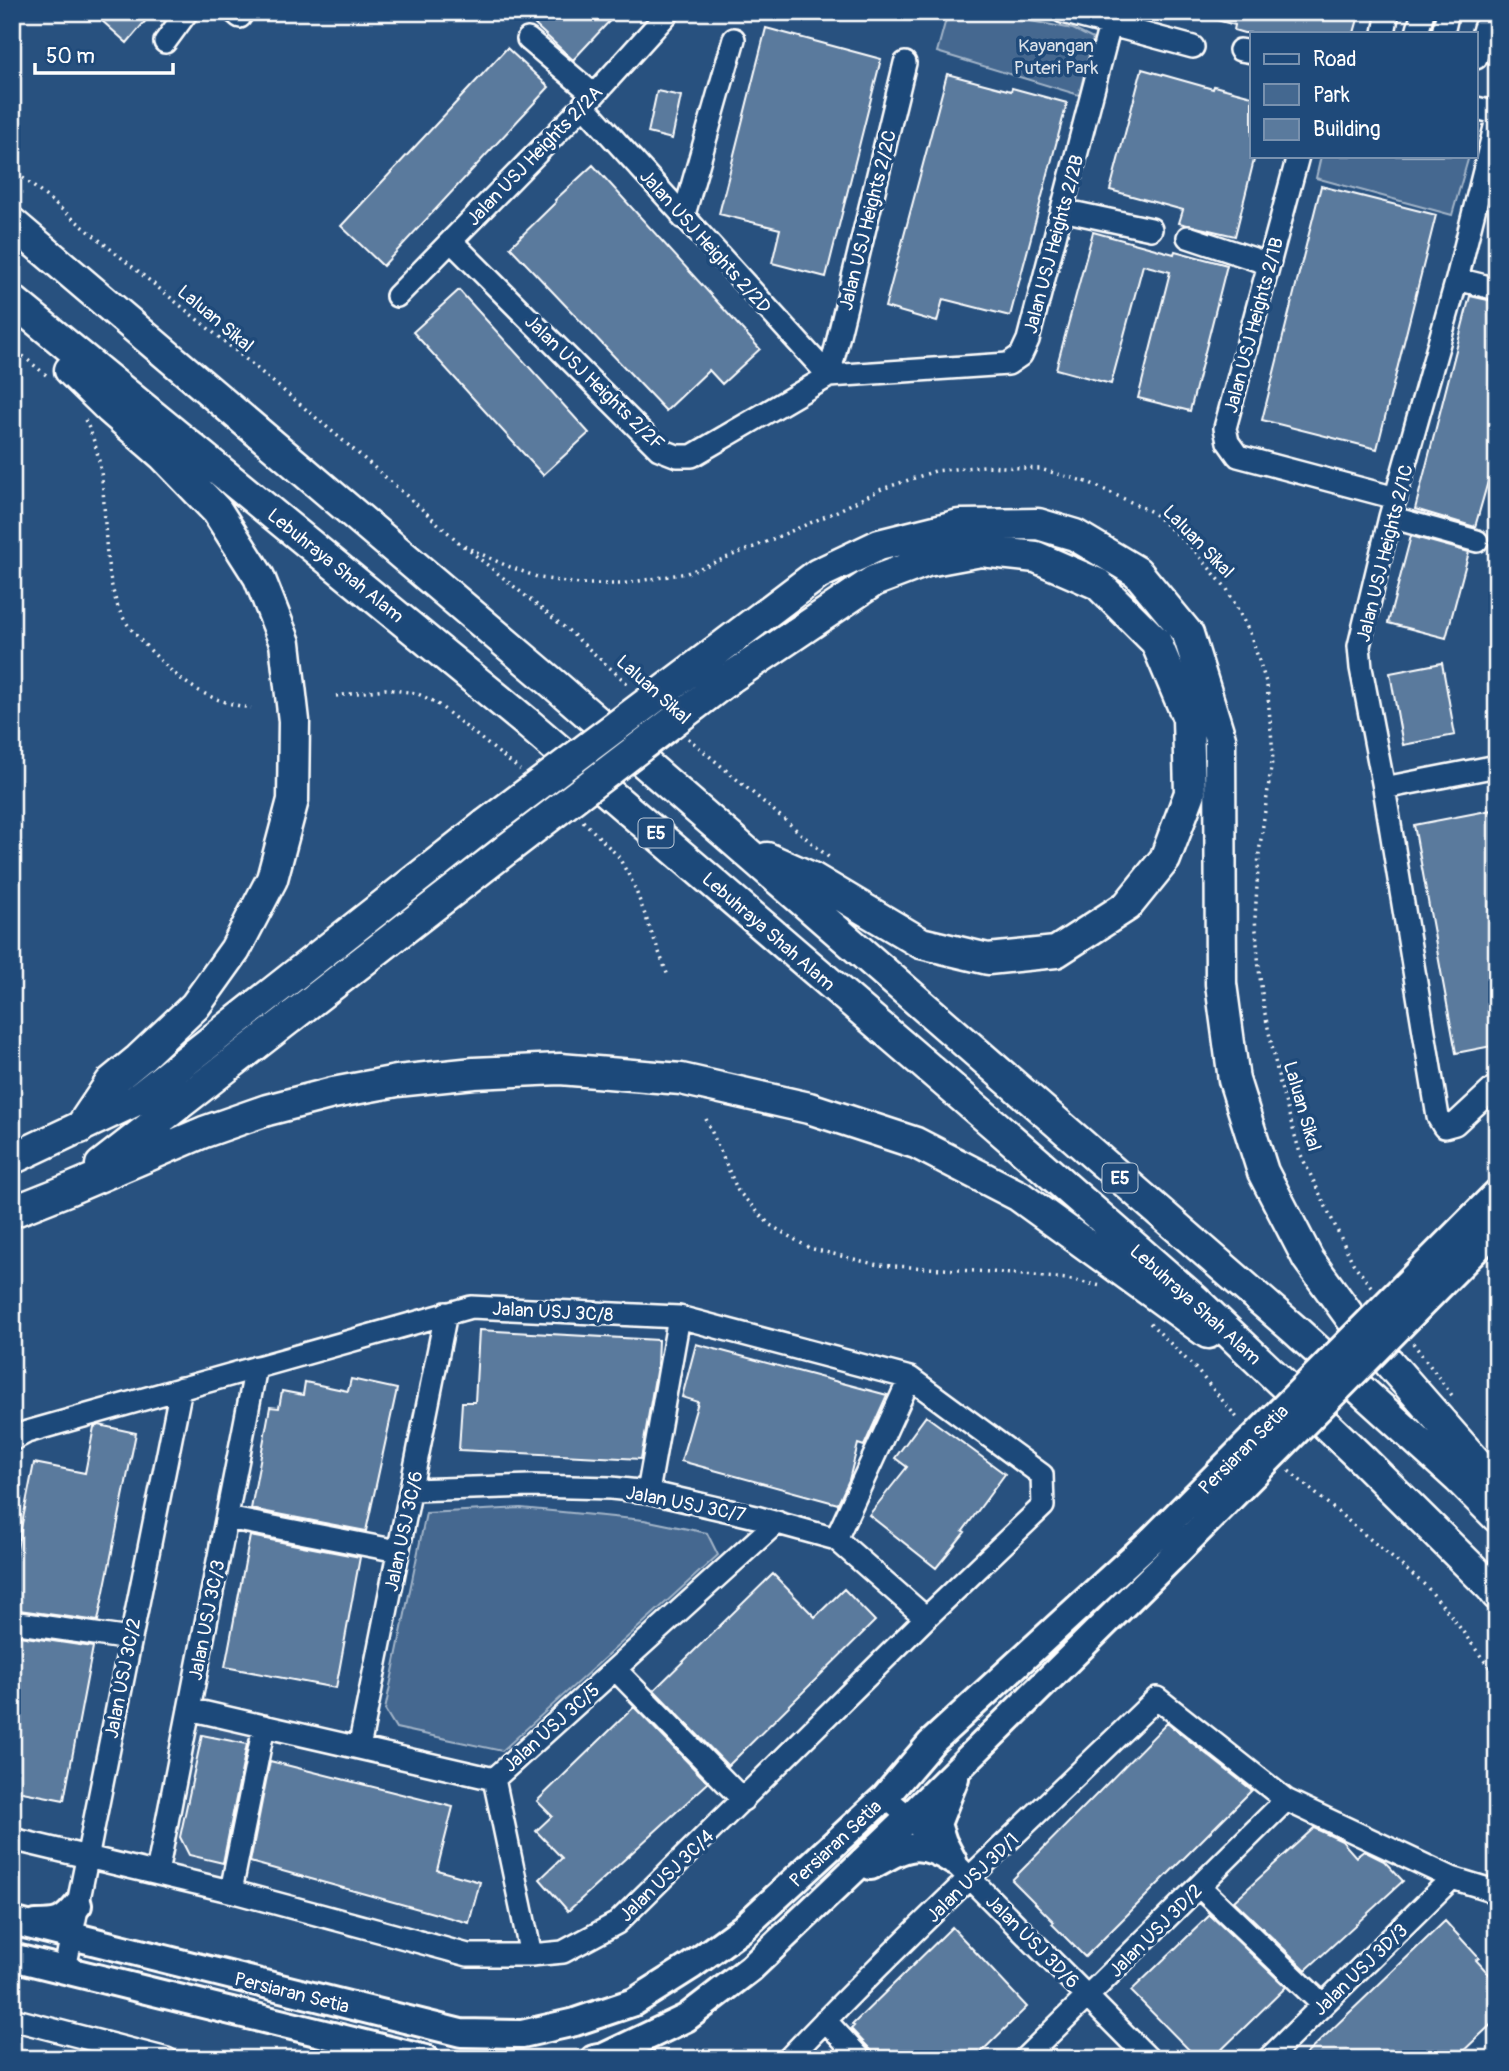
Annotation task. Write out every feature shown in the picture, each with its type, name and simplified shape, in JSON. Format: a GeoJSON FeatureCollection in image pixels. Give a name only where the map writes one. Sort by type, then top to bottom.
{"type":"FeatureCollection","features":[{"type":"Feature","properties":{"kind":"highway","name":"E5"},"geometry":{"type":"LineString","coordinates":[[12,223],[555,685],[1295,1331],[1458,1478],[1497,1517]]}},
{"type":"Feature","properties":{"kind":"highway","name":"Lebuhraya Shah Alam"},"geometry":{"type":"LineString","coordinates":[[12,300],[536,730],[1195,1300],[1374,1471],[1497,1595]]}},
{"type":"Feature","properties":{"kind":"highway"},"geometry":{"type":"LineString","coordinates":[[12,307],[54,354],[110,409],[164,456],[217,511],[259,577],[285,643],[294,721],[293,800],[272,880],[235,950],[195,1006],[111,1082],[80,1128]]}},
{"type":"Feature","properties":{"kind":"highway"},"geometry":{"type":"LineString","coordinates":[[12,1159],[135,1101],[485,825],[818,573],[879,545],[959,525],[1038,524],[1075,534],[1137,572],[1188,634],[1220,738],[1221,984],[1234,1080],[1263,1172],[1308,1259],[1356,1325],[1497,1486]]}},
{"type":"Feature","properties":{"kind":"highway"},"geometry":{"type":"LineString","coordinates":[[70,1189],[730,678],[874,581],[927,561],[981,551],[1036,557],[1098,584],[1156,642],[1188,718],[1189,793],[1165,859],[1127,906],[1056,952],[988,959],[921,943],[812,878],[738,845]]}},
{"type":"Feature","properties":{"kind":"highway"},"geometry":{"type":"LineString","coordinates":[[12,1212],[204,1132],[267,1110],[333,1093],[384,1083],[474,1073],[560,1069],[681,1079],[809,1108],[916,1143],[1019,1196],[1179,1313],[1284,1385]]}},
{"type":"Feature","properties":{"kind":"main road","name":"Persiaran Setia"},"geometry":{"type":"LineString","coordinates":[[594,2059],[604,2057],[686,2018],[751,1968],[843,1882],[960,1767],[1163,1548],[1489,1225],[1497,1193]]}},
{"type":"Feature","properties":{"kind":"main road","name":"Persiaran Setia"},"geometry":{"type":"LineString","coordinates":[[16,1922],[461,2033],[522,2034],[575,2022],[634,2002],[691,1966],[743,1928],[884,1797],[931,1743],[1163,1548]]}},
{"type":"Feature","properties":{"kind":"main road"},"geometry":{"type":"LineString","coordinates":[[960,1767],[937,1824],[943,1842],[962,1870]]}},
{"type":"Feature","properties":{"kind":"main road"},"geometry":{"type":"LineString","coordinates":[[843,1882],[901,1849],[911,1847],[927,1848],[962,1870]]}},
{"type":"Feature","properties":{"kind":"main road"},"geometry":{"type":"LineString","coordinates":[[78,1905],[83,1922],[93,1935],[116,1948]]}},
{"type":"Feature","properties":{"kind":"main road"},"geometry":{"type":"LineString","coordinates":[[16,1922],[60,1923],[68,1918],[78,1905]]}},
{"type":"Feature","properties":{"kind":"main road","name":"Persiaran Setia"},"geometry":{"type":"LineString","coordinates":[[12,1956],[426,2059]]}},
{"type":"Feature","properties":{"kind":"street"},"geometry":{"type":"LineString","coordinates":[[165,42],[187,12]]}},
{"type":"Feature","properties":{"kind":"street","name":"Jalan USJ Heights 2/2A"},"geometry":{"type":"LineString","coordinates":[[397,296],[588,100],[669,12]]}},
{"type":"Feature","properties":{"kind":"street"},"geometry":{"type":"LineString","coordinates":[[1063,12],[1193,47]]}},
{"type":"Feature","properties":{"kind":"street"},"geometry":{"type":"LineString","coordinates":[[1384,32],[1388,12]]}},
{"type":"Feature","properties":{"kind":"street"},"geometry":{"type":"LineString","coordinates":[[1417,32],[1423,12]]}},
{"type":"Feature","properties":{"kind":"street"},"geometry":{"type":"LineString","coordinates":[[1443,32],[1448,12]]}},
{"type":"Feature","properties":{"kind":"street","name":"Jalan USJ Heights 2/2B"},"geometry":{"type":"LineString","coordinates":[[829,376],[1008,365],[1021,355],[1028,341],[1110,25]]}},
{"type":"Feature","properties":{"kind":"street"},"geometry":{"type":"LineString","coordinates":[[1478,50],[1484,28]]}},
{"type":"Feature","properties":{"kind":"street"},"geometry":{"type":"LineString","coordinates":[[683,218],[734,38]]}},
{"type":"Feature","properties":{"kind":"street","name":"Jalan USJ Heights 2/2D"},"geometry":{"type":"LineString","coordinates":[[528,39],[588,100],[683,218],[829,376]]}},
{"type":"Feature","properties":{"kind":"street","name":"Jalan USJ Heights 2/2C"},"geometry":{"type":"LineString","coordinates":[[829,376],[905,63]]}},
{"type":"Feature","properties":{"kind":"street"},"geometry":{"type":"LineString","coordinates":[[1478,108],[1497,113]]}},
{"type":"Feature","properties":{"kind":"street","name":"Jalan USJ Heights 2/1C"},"geometry":{"type":"LineString","coordinates":[[1497,119],[1359,646],[1438,1117],[1444,1127],[1455,1125],[1497,1085]]}},
{"type":"Feature","properties":{"kind":"street","name":"Jalan USJ Heights 2/1B"},"geometry":{"type":"LineString","coordinates":[[1297,158],[1226,428],[1228,442],[1238,456],[1393,508],[1477,541]]}},
{"type":"Feature","properties":{"kind":"street"},"geometry":{"type":"LineString","coordinates":[[1062,210],[1151,229]]}},
{"type":"Feature","properties":{"kind":"street"},"geometry":{"type":"LineString","coordinates":[[1188,237],[1269,264]]}},
{"type":"Feature","properties":{"kind":"street","name":"Jalan USJ Heights 2/2F"},"geometry":{"type":"LineString","coordinates":[[451,241],[659,449],[677,456],[692,456],[829,376]]}},
{"type":"Feature","properties":{"kind":"street"},"geometry":{"type":"LineString","coordinates":[[1457,279],[1497,289]]}},
{"type":"Feature","properties":{"kind":"street"},"geometry":{"type":"LineString","coordinates":[[1384,788],[1497,766]]}},
{"type":"Feature","properties":{"kind":"street","name":"Jalan USJ 3C/8"},"geometry":{"type":"LineString","coordinates":[[12,1440],[27,1432],[471,1307],[679,1317],[910,1378],[1042,1475],[1042,1506]]}},
{"type":"Feature","properties":{"kind":"street","name":"Jalan USJ 3C/6"},"geometry":{"type":"LineString","coordinates":[[359,1748],[446,1313]]}},
{"type":"Feature","properties":{"kind":"street"},"geometry":{"type":"LineString","coordinates":[[648,1492],[679,1317]]}},
{"type":"Feature","properties":{"kind":"street","name":"Jalan USJ 3C/3"},"geometry":{"type":"LineString","coordinates":[[157,1873],[256,1367]]}},
{"type":"Feature","properties":{"kind":"street"},"geometry":{"type":"LineString","coordinates":[[836,1539],[910,1378]]}},
{"type":"Feature","properties":{"kind":"street","name":"Jalan USJ 3C/2"},"geometry":{"type":"LineString","coordinates":[[65,1969],[181,1388]]}},
{"type":"Feature","properties":{"kind":"street","name":"Jalan USJ 3C/7"},"geometry":{"type":"LineString","coordinates":[[412,1490],[531,1486],[611,1488],[648,1492],[777,1522],[836,1539],[926,1618]]}},
{"type":"Feature","properties":{"kind":"street","name":"Jalan USJ 3C/4"},"geometry":{"type":"LineString","coordinates":[[12,1839],[231,1891],[468,1955],[563,1952],[617,1923],[1042,1506]]}},
{"type":"Feature","properties":{"kind":"street"},"geometry":{"type":"LineString","coordinates":[[227,1518],[398,1551]]}},
{"type":"Feature","properties":{"kind":"street","name":"Jalan USJ 3C/5"},"geometry":{"type":"LineString","coordinates":[[189,1709],[494,1779],[777,1522]]}},
{"type":"Feature","properties":{"kind":"street"},"geometry":{"type":"LineString","coordinates":[[12,1622],[130,1639]]}},
{"type":"Feature","properties":{"kind":"street"},"geometry":{"type":"LineString","coordinates":[[615,1669],[743,1800]]}},
{"type":"Feature","properties":{"kind":"street","name":"Jalan USJ 3D/1"},"geometry":{"type":"LineString","coordinates":[[789,2059],[962,1870],[1157,1698],[1286,1800]]}},
{"type":"Feature","properties":{"kind":"street"},"geometry":{"type":"LineString","coordinates":[[231,1891],[264,1726]]}},
{"type":"Feature","properties":{"kind":"street"},"geometry":{"type":"LineString","coordinates":[[494,1779],[531,1955]]}},
{"type":"Feature","properties":{"kind":"street","name":"Jalan USJ 3D/6"},"geometry":{"type":"LineString","coordinates":[[884,1797],[909,1817],[1149,2059]]}},
{"type":"Feature","properties":{"kind":"street"},"geometry":{"type":"LineString","coordinates":[[1286,1800],[1452,1878],[1488,1889],[1497,1895]]}},
{"type":"Feature","properties":{"kind":"street","name":"Jalan USJ 3D/2"},"geometry":{"type":"LineString","coordinates":[[1024,2059],[1286,1800]]}},
{"type":"Feature","properties":{"kind":"street","name":"Jalan USJ 3D/3"},"geometry":{"type":"LineString","coordinates":[[1268,2059],[1452,1878]]}},
{"type":"Feature","properties":{"kind":"street"},"geometry":{"type":"LineString","coordinates":[[1199,1886],[1323,2005]]}},
{"type":"Feature","properties":{"kind":"street"},"geometry":{"type":"LineString","coordinates":[[12,2018],[167,2059]]}},
{"type":"Feature","properties":{"kind":"street"},"geometry":{"type":"LineString","coordinates":[[825,2020],[861,2059]]}},
{"type":"Feature","properties":{"kind":"path","name":"Laluan Sikal"},"geometry":{"type":"LineString","coordinates":[[12,169],[428,513],[630,686]]}},
{"type":"Feature","properties":{"kind":"path"},"geometry":{"type":"LineString","coordinates":[[12,347],[48,376]]}},
{"type":"Feature","properties":{"kind":"path"},"geometry":{"type":"LineString","coordinates":[[85,418],[94,437],[103,481],[105,526],[117,605],[138,638],[171,672],[206,695],[228,704],[251,708]]}},
{"type":"Feature","properties":{"kind":"path","name":"Laluan Sikal"},"geometry":{"type":"LineString","coordinates":[[464,546],[540,578],[579,584],[621,584],[687,573],[808,524],[882,489],[935,471],[984,466],[1040,469],[1090,483],[1152,512],[1194,550],[1227,589],[1250,633],[1267,685],[1273,754],[1259,853],[1255,918],[1264,1009],[1280,1084],[1300,1153],[1353,1263],[1377,1295]]}},
{"type":"Feature","properties":{"kind":"path","name":"Laluan Sikal"},"geometry":{"type":"LineString","coordinates":[[681,731],[832,861]]}},
{"type":"Feature","properties":{"kind":"path"},"geometry":{"type":"LineString","coordinates":[[706,1119],[738,1191],[770,1225],[808,1248],[878,1265],[1068,1279],[1101,1286]]}},
{"type":"Feature","properties":{"kind":"path"},"geometry":{"type":"LineString","coordinates":[[1409,1338],[1458,1403]]}},
{"type":"Feature","properties":{"kind":"shaded area"},"geometry":{"type":"Polygon","coordinates":[[[194,1717],[258,1731],[228,1883],[165,1867],[194,1717]]]}},
{"type":"Feature","properties":{"kind":"green space","name":"Kayangan Puteri Park"},"geometry":{"type":"Polygon","coordinates":[[[948,12],[982,12],[1073,29],[1093,39],[1079,95],[937,52],[948,12]]]}},
{"type":"Feature","properties":{"kind":"green space"},"geometry":{"type":"Polygon","coordinates":[[[1321,158],[1468,158],[1452,215],[1316,178],[1321,158]]]}},
{"type":"Feature","properties":{"kind":"green space"},"geometry":{"type":"Polygon","coordinates":[[[521,1508],[644,1520],[707,1533],[718,1555],[502,1751],[396,1728],[385,1710],[426,1513],[521,1508]]]}},
{"type":"Feature","properties":{"kind":"building"},"geometry":{"type":"Polygon","coordinates":[[[92,12],[153,12],[127,43],[92,12]]]}},
{"type":"Feature","properties":{"kind":"building"},"geometry":{"type":"Polygon","coordinates":[[[547,12],[618,12],[573,60],[535,25],[547,12]]]}},
{"type":"Feature","properties":{"kind":"building"},"geometry":{"type":"Polygon","coordinates":[[[1206,12],[1360,12],[1354,32],[1244,33],[1234,30],[1235,25],[1206,17],[1206,12]]]}},
{"type":"Feature","properties":{"kind":"building"},"geometry":{"type":"Polygon","coordinates":[[[766,28],[881,59],[826,277],[772,263],[780,229],[719,214],[766,28]]]}},
{"type":"Feature","properties":{"kind":"building"},"geometry":{"type":"Polygon","coordinates":[[[507,48],[549,87],[383,266],[341,226],[507,48]]]}},
{"type":"Feature","properties":{"kind":"building"},"geometry":{"type":"Polygon","coordinates":[[[1142,69],[1213,89],[1214,86],[1250,95],[1250,158],[1254,158],[1235,236],[1179,223],[1183,210],[1110,190],[1142,69]]]}},
{"type":"Feature","properties":{"kind":"building"},"geometry":{"type":"Polygon","coordinates":[[[947,74],[1067,103],[1010,316],[943,299],[937,322],[885,307],[947,74]]]}},
{"type":"Feature","properties":{"kind":"building"},"geometry":{"type":"Polygon","coordinates":[[[657,91],[681,96],[672,139],[648,133],[657,91]]]}},
{"type":"Feature","properties":{"kind":"building"},"geometry":{"type":"Polygon","coordinates":[[[593,165],[760,349],[722,384],[709,370],[666,411],[510,247],[593,165]]]}},
{"type":"Feature","properties":{"kind":"building"},"geometry":{"type":"Polygon","coordinates":[[[1321,186],[1436,215],[1377,449],[1262,420],[1321,186]]]}},
{"type":"Feature","properties":{"kind":"building"},"geometry":{"type":"Polygon","coordinates":[[[1093,232],[1227,265],[1190,411],[1138,398],[1170,272],[1143,265],[1111,384],[1056,369],[1093,232]]]}},
{"type":"Feature","properties":{"kind":"building"},"geometry":{"type":"Polygon","coordinates":[[[459,290],[589,433],[543,475],[413,332],[459,290]]]}},
{"type":"Feature","properties":{"kind":"building"},"geometry":{"type":"Polygon","coordinates":[[[1470,296],[1497,302],[1497,450],[1475,527],[1415,509],[1470,296]]]}},
{"type":"Feature","properties":{"kind":"building"},"geometry":{"type":"Polygon","coordinates":[[[1411,536],[1469,552],[1446,638],[1388,623],[1411,536]]]}},
{"type":"Feature","properties":{"kind":"building"},"geometry":{"type":"Polygon","coordinates":[[[1442,663],[1455,735],[1403,745],[1390,673],[1442,663]]]}},
{"type":"Feature","properties":{"kind":"building"},"geometry":{"type":"Polygon","coordinates":[[[1497,809],[1497,1045],[1456,1053],[1414,825],[1497,809]]]}},
{"type":"Feature","properties":{"kind":"building"},"geometry":{"type":"Polygon","coordinates":[[[479,1330],[658,1340],[657,1366],[641,1459],[459,1450],[462,1402],[475,1402],[479,1330]]]}},
{"type":"Feature","properties":{"kind":"building"},"geometry":{"type":"Polygon","coordinates":[[[696,1344],[887,1395],[864,1446],[858,1444],[849,1480],[838,1504],[681,1461],[698,1402],[682,1397],[696,1344]]]}},
{"type":"Feature","properties":{"kind":"building"},"geometry":{"type":"Polygon","coordinates":[[[351,1379],[397,1389],[366,1531],[251,1509],[270,1407],[279,1408],[282,1391],[303,1395],[305,1382],[348,1391],[351,1379]]]}},
{"type":"Feature","properties":{"kind":"building"},"geometry":{"type":"Polygon","coordinates":[[[926,1416],[1005,1474],[936,1568],[869,1515],[907,1467],[895,1458],[926,1416]]]}},
{"type":"Feature","properties":{"kind":"building"},"geometry":{"type":"Polygon","coordinates":[[[99,1425],[136,1433],[98,1621],[12,1609],[12,1574],[34,1463],[85,1473],[94,1427],[99,1425]]]}},
{"type":"Feature","properties":{"kind":"building"},"geometry":{"type":"Polygon","coordinates":[[[250,1536],[360,1557],[336,1688],[225,1667],[250,1536]]]}},
{"type":"Feature","properties":{"kind":"building"},"geometry":{"type":"Polygon","coordinates":[[[773,1574],[815,1617],[844,1589],[875,1621],[728,1766],[654,1690],[773,1574]]]}},
{"type":"Feature","properties":{"kind":"building"},"geometry":{"type":"Polygon","coordinates":[[[12,1635],[93,1647],[64,1800],[12,1790],[12,1635]]]}},
{"type":"Feature","properties":{"kind":"building"},"geometry":{"type":"Polygon","coordinates":[[[634,1707],[708,1783],[568,1911],[540,1879],[562,1858],[536,1831],[552,1816],[537,1801],[634,1707]]]}},
{"type":"Feature","properties":{"kind":"building"},"geometry":{"type":"Polygon","coordinates":[[[1167,1723],[1252,1790],[1085,1957],[1012,1880],[1167,1723]]]}},
{"type":"Feature","properties":{"kind":"building"},"geometry":{"type":"Polygon","coordinates":[[[202,1735],[247,1744],[223,1863],[189,1855],[180,1837],[202,1735]]]}},
{"type":"Feature","properties":{"kind":"building"},"geometry":{"type":"Polygon","coordinates":[[[270,1761],[453,1807],[437,1870],[480,1882],[469,1923],[250,1862],[270,1761]]]}},
{"type":"Feature","properties":{"kind":"building"},"geometry":{"type":"Polygon","coordinates":[[[1314,1828],[1342,1841],[1356,1857],[1364,1851],[1384,1861],[1403,1881],[1306,1970],[1234,1901],[1314,1828]]]}},
{"type":"Feature","properties":{"kind":"building"},"geometry":{"type":"Polygon","coordinates":[[[1210,1915],[1286,1987],[1212,2059],[1198,2059],[1131,1991],[1210,1915]]]}},
{"type":"Feature","properties":{"kind":"building"},"geometry":{"type":"Polygon","coordinates":[[[1445,1921],[1479,1958],[1476,1960],[1497,1983],[1497,2019],[1455,2059],[1301,2059],[1445,1921]]]}},
{"type":"Feature","properties":{"kind":"building"},"geometry":{"type":"Polygon","coordinates":[[[952,1927],[1027,2007],[974,2059],[874,2059],[871,2050],[851,2029],[854,2026],[852,2025],[952,1927]]]}}]}
